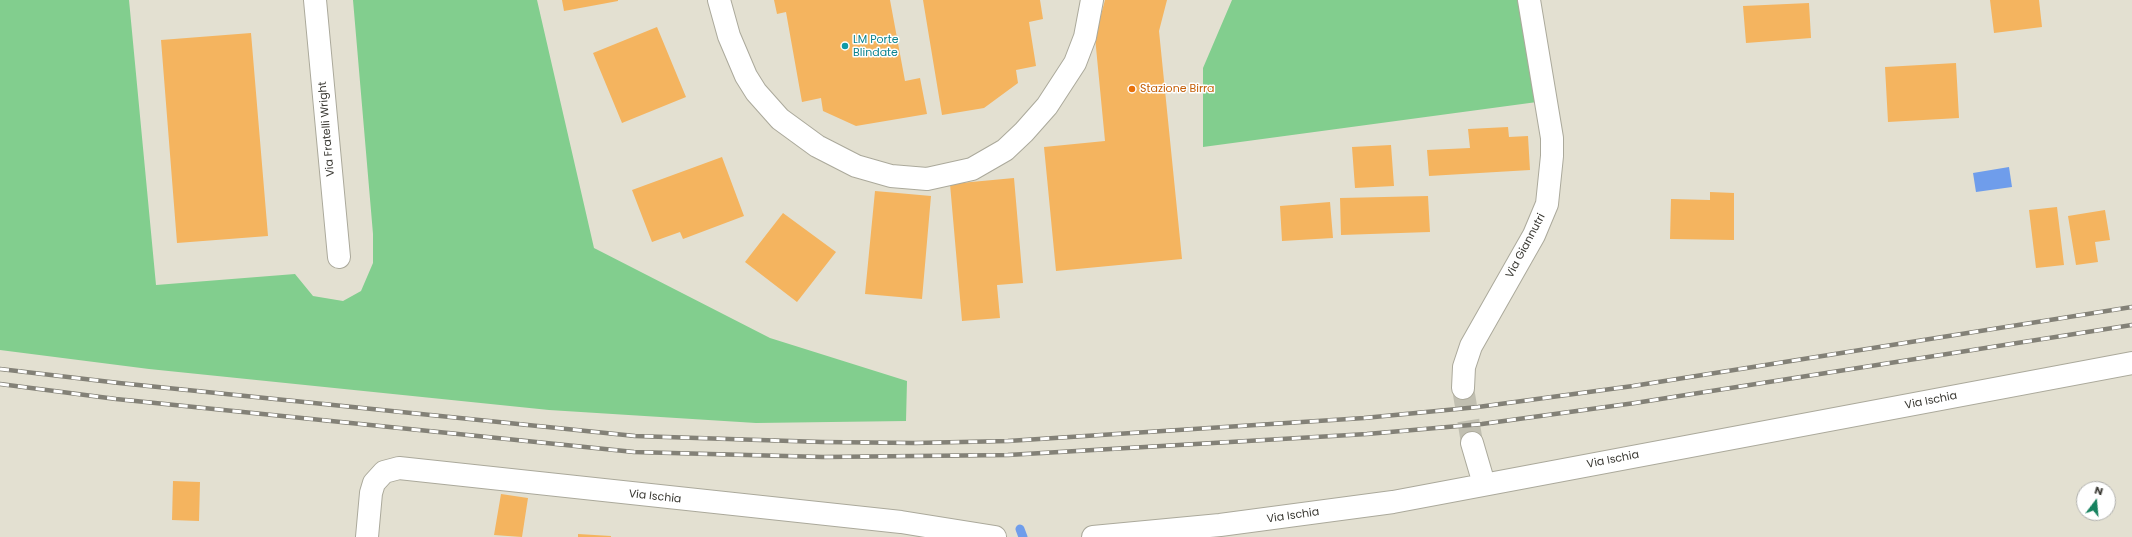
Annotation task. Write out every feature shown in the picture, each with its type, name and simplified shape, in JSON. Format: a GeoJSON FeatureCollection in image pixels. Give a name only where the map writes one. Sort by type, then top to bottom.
{"type":"FeatureCollection","features":[{"type":"Feature","properties":{"kind":"street","name":"Via Fratelli Wright"},"geometry":{"type":"LineString","coordinates":[[315,0],[339,257]]}},
{"type":"Feature","properties":{"kind":"street"},"geometry":{"type":"LineString","coordinates":[[719,0],[729,36],[746,76],[762,100],[780,119],[817,146],[856,166],[891,176],[927,180],[972,169],[1005,150],[1048,106],[1075,63],[1086,37],[1092,0]]}},
{"type":"Feature","properties":{"kind":"street","name":"Via Giannutri"},"geometry":{"type":"LineString","coordinates":[[1462,388],[1464,367],[1471,346],[1534,235],[1547,199],[1552,156],[1552,138],[1529,0]]}},
{"type":"Feature","properties":{"kind":"street","name":"Via Ischia"},"geometry":{"type":"LineString","coordinates":[[1093,537],[1184,529],[1393,502],[1484,484],[2131,368]]}},
{"type":"Feature","properties":{"kind":"street"},"geometry":{"type":"LineString","coordinates":[[1472,443],[1484,484]]}},
{"type":"Feature","properties":{"kind":"street","name":"Via Ischia"},"geometry":{"type":"LineString","coordinates":[[367,537],[370,493],[374,483],[384,472],[399,468],[901,522],[996,537]]}},
{"type":"Feature","properties":{"kind":"green space"},"geometry":{"type":"Polygon","coordinates":[[[0,0],[129,0],[156,285],[295,274],[313,296],[343,301],[361,291],[373,263],[373,234],[353,0],[537,0],[594,248],[770,338],[907,381],[906,421],[756,423],[549,410],[149,369],[0,350],[0,0]]]}},
{"type":"Feature","properties":{"kind":"green space"},"geometry":{"type":"Polygon","coordinates":[[[1232,0],[1521,0],[1537,102],[1203,147],[1203,68],[1232,0]]]}},
{"type":"Feature","properties":{"kind":"water"},"geometry":{"type":"Polygon","coordinates":[[[2009,167],[2012,187],[1976,192],[1973,173],[2009,167]]]}},
{"type":"Feature","properties":{"kind":"building"},"geometry":{"type":"Polygon","coordinates":[[[562,0],[618,0],[618,1],[564,11],[562,0]]]}},
{"type":"Feature","properties":{"kind":"building","name":"LM Porte Blindate"},"geometry":{"type":"Polygon","coordinates":[[[774,0],[890,0],[905,81],[920,78],[927,114],[856,126],[823,111],[821,98],[802,102],[786,12],[777,14],[774,0]]]}},
{"type":"Feature","properties":{"kind":"building"},"geometry":{"type":"Polygon","coordinates":[[[923,0],[1040,0],[1043,19],[1029,22],[1036,66],[1016,70],[1018,83],[984,108],[942,115],[923,0]]]}},
{"type":"Feature","properties":{"kind":"building","name":"Stazione Birra"},"geometry":{"type":"Polygon","coordinates":[[[1105,0],[1167,0],[1159,31],[1182,259],[1056,271],[1044,147],[1105,141],[1095,37],[1105,0]]]}},
{"type":"Feature","properties":{"kind":"building"},"geometry":{"type":"Polygon","coordinates":[[[1990,0],[2039,0],[2042,27],[1994,33],[1990,0]]]}},
{"type":"Feature","properties":{"kind":"building"},"geometry":{"type":"Polygon","coordinates":[[[1809,3],[1811,38],[1746,43],[1743,6],[1809,3]]]}},
{"type":"Feature","properties":{"kind":"building"},"geometry":{"type":"Polygon","coordinates":[[[657,27],[686,97],[622,123],[593,53],[657,27]]]}},
{"type":"Feature","properties":{"kind":"building"},"geometry":{"type":"Polygon","coordinates":[[[251,33],[268,236],[177,243],[161,40],[251,33]]]}},
{"type":"Feature","properties":{"kind":"building"},"geometry":{"type":"Polygon","coordinates":[[[1956,63],[1959,118],[1888,122],[1885,67],[1956,63]]]}},
{"type":"Feature","properties":{"kind":"building"},"geometry":{"type":"Polygon","coordinates":[[[1508,127],[1509,137],[1528,136],[1530,170],[1429,176],[1427,150],[1470,148],[1468,129],[1508,127]]]}},
{"type":"Feature","properties":{"kind":"building"},"geometry":{"type":"Polygon","coordinates":[[[1391,145],[1394,186],[1355,188],[1352,147],[1391,145]]]}},
{"type":"Feature","properties":{"kind":"building"},"geometry":{"type":"Polygon","coordinates":[[[722,157],[744,216],[683,239],[680,232],[652,242],[632,190],[722,157]]]}},
{"type":"Feature","properties":{"kind":"building"},"geometry":{"type":"Polygon","coordinates":[[[1014,178],[1023,283],[997,285],[1000,318],[962,321],[950,184],[1014,178]]]}},
{"type":"Feature","properties":{"kind":"building"},"geometry":{"type":"Polygon","coordinates":[[[875,191],[931,196],[922,299],[865,294],[875,191]]]}},
{"type":"Feature","properties":{"kind":"building"},"geometry":{"type":"Polygon","coordinates":[[[1710,192],[1734,193],[1734,240],[1670,239],[1671,199],[1710,200],[1710,192]]]}},
{"type":"Feature","properties":{"kind":"building"},"geometry":{"type":"Polygon","coordinates":[[[1428,196],[1430,232],[1341,235],[1340,198],[1428,196]]]}},
{"type":"Feature","properties":{"kind":"building"},"geometry":{"type":"Polygon","coordinates":[[[1330,202],[1333,238],[1282,241],[1280,206],[1330,202]]]}},
{"type":"Feature","properties":{"kind":"building"},"geometry":{"type":"Polygon","coordinates":[[[2057,207],[2064,265],[2036,268],[2029,210],[2057,207]]]}},
{"type":"Feature","properties":{"kind":"building"},"geometry":{"type":"Polygon","coordinates":[[[2105,210],[2110,240],[2095,242],[2098,262],[2076,265],[2068,216],[2105,210]]]}},
{"type":"Feature","properties":{"kind":"building"},"geometry":{"type":"Polygon","coordinates":[[[783,213],[836,252],[797,302],[745,262],[783,213]]]}},
{"type":"Feature","properties":{"kind":"building"},"geometry":{"type":"Polygon","coordinates":[[[173,481],[200,482],[199,521],[172,520],[173,481]]]}},
{"type":"Feature","properties":{"kind":"building"},"geometry":{"type":"Polygon","coordinates":[[[501,494],[528,498],[522,537],[494,535],[501,494]]]}},
{"type":"Feature","properties":{"kind":"building"},"geometry":{"type":"Polygon","coordinates":[[[578,534],[611,536],[611,537],[578,537],[578,534]]]}},
{"type":"Feature","properties":{"kind":"waterway"},"geometry":{"type":"LineString","coordinates":[[1020,529],[1023,537]]}},
{"type":"Feature","properties":{"kind":"tunnel"},"geometry":{"type":"LineString","coordinates":[[1463,388],[1472,443]]}},
{"type":"Feature","properties":{"kind":"railway"},"geometry":{"type":"LineString","coordinates":[[0,369],[119,383],[635,436],[822,442],[915,443],[1008,441],[1364,418],[1478,407],[1633,386],[2132,307]]}},
{"type":"Feature","properties":{"kind":"railway"},"geometry":{"type":"LineString","coordinates":[[0,384],[116,399],[634,452],[823,457],[1008,455],[1367,434],[1482,424],[1635,403],[2132,325]]}},
{"type":"Feature","properties":{"kind":"place","name":"LM Porte Blindate"},"geometry":{"type":"Point","coordinates":[845,46]}},
{"type":"Feature","properties":{"kind":"place","name":"Stazione Birra"},"geometry":{"type":"Point","coordinates":[1132,89]}}]}
